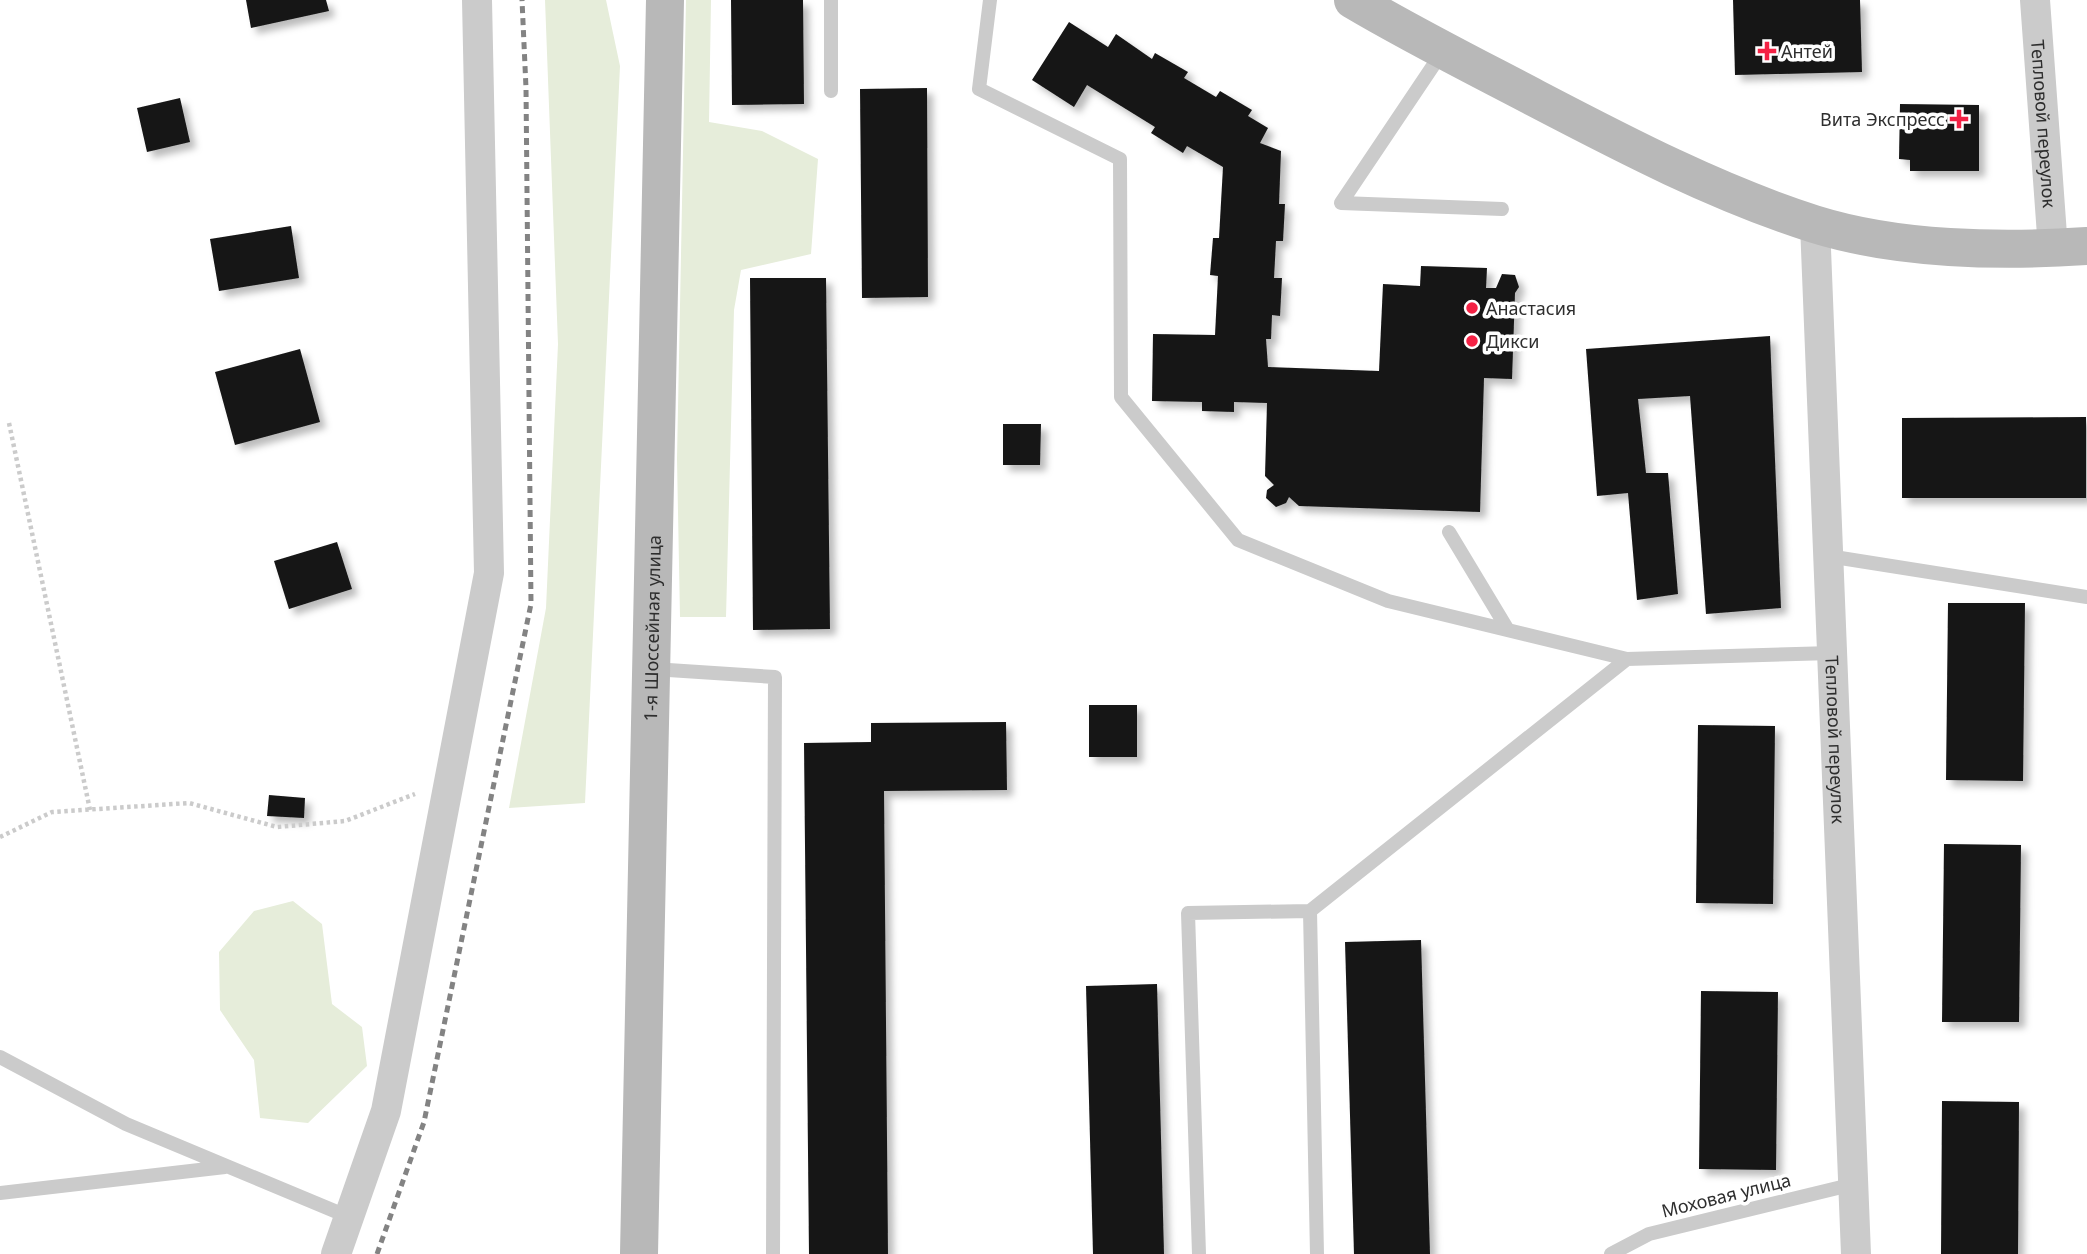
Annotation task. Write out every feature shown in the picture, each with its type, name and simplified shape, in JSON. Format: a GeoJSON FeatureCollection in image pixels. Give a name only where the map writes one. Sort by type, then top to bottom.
{"type":"FeatureCollection","features":[{"type":"Feature","properties":{"kind":"street"},"geometry":{"type":"LineString","coordinates":[[336,1254],[386,1111],[489,573],[477,0]]}},
{"type":"Feature","properties":{"kind":"street","name":"1-я Шоссейная улица"},"geometry":{"type":"LineString","coordinates":[[639,1254],[665,0]]}},
{"type":"Feature","properties":{"kind":"street","name":"Тепловой переулок"},"geometry":{"type":"LineString","coordinates":[[2035,0],[2070,247]]}},
{"type":"Feature","properties":{"kind":"street"},"geometry":{"type":"LineString","coordinates":[[1374,6],[1443,50],[1587,126],[1704,182],[1815,224],[1915,244],[2070,247]]}},
{"type":"Feature","properties":{"kind":"street","name":"Тепловой переулок"},"geometry":{"type":"LineString","coordinates":[[1815,224],[1856,1254]]}},
{"type":"Feature","properties":{"kind":"lane"},"geometry":{"type":"LineString","coordinates":[[831,0],[831,90]]}},
{"type":"Feature","properties":{"kind":"lane"},"geometry":{"type":"LineString","coordinates":[[990,0],[979,89],[1120,159],[1121,397],[1238,540],[1388,601],[1627,659],[1832,653]]}},
{"type":"Feature","properties":{"kind":"lane"},"geometry":{"type":"LineString","coordinates":[[1443,50],[1341,203],[1502,209]]}},
{"type":"Feature","properties":{"kind":"lane"},"geometry":{"type":"LineString","coordinates":[[1449,532],[1508,630]]}},
{"type":"Feature","properties":{"kind":"lane"},"geometry":{"type":"LineString","coordinates":[[1828,556],[2087,597]]}},
{"type":"Feature","properties":{"kind":"lane"},"geometry":{"type":"LineString","coordinates":[[1199,1254],[1188,913],[1310,911],[1627,659]]}},
{"type":"Feature","properties":{"kind":"lane"},"geometry":{"type":"LineString","coordinates":[[651,669],[775,677],[773,1254]]}},
{"type":"Feature","properties":{"kind":"lane"},"geometry":{"type":"LineString","coordinates":[[1310,911],[1317,1254]]}},
{"type":"Feature","properties":{"kind":"lane"},"geometry":{"type":"LineString","coordinates":[[0,1057],[126,1124],[349,1217]]}},
{"type":"Feature","properties":{"kind":"lane"},"geometry":{"type":"LineString","coordinates":[[0,1193],[228,1166]]}},
{"type":"Feature","properties":{"kind":"lane","name":"Моховая улица"},"geometry":{"type":"LineString","coordinates":[[1611,1254],[1649,1234],[1854,1184]]}},
{"type":"Feature","properties":{"kind":"path"},"geometry":{"type":"LineString","coordinates":[[9,423],[90,810]]}},
{"type":"Feature","properties":{"kind":"path"},"geometry":{"type":"LineString","coordinates":[[0,837],[52,812],[189,803],[277,827],[345,821],[450,780]]}},
{"type":"Feature","properties":{"kind":"green space"},"geometry":{"type":"Polygon","coordinates":[[[545,0],[606,0],[620,66],[585,803],[509,808],[546,608],[558,344],[545,0]]]}},
{"type":"Feature","properties":{"kind":"green space"},"geometry":{"type":"Polygon","coordinates":[[[686,0],[711,0],[709,122],[762,131],[818,159],[811,254],[741,270],[734,310],[726,617],[680,617],[677,459],[686,0]]]}},
{"type":"Feature","properties":{"kind":"green space"},"geometry":{"type":"Polygon","coordinates":[[[293,901],[322,924],[332,1004],[362,1027],[367,1066],[308,1123],[260,1118],[254,1060],[220,1010],[219,952],[254,911],[293,901]]]}},
{"type":"Feature","properties":{"kind":"building"},"geometry":{"type":"Polygon","coordinates":[[[246,0],[326,0],[329,11],[251,28],[246,0]]]}},
{"type":"Feature","properties":{"kind":"building"},"geometry":{"type":"Polygon","coordinates":[[[731,0],[803,0],[804,104],[732,105],[731,0]]]}},
{"type":"Feature","properties":{"kind":"building"},"geometry":{"type":"Polygon","coordinates":[[[1733,0],[1860,0],[1862,72],[1735,75],[1733,0]]]}},
{"type":"Feature","properties":{"kind":"building"},"geometry":{"type":"Polygon","coordinates":[[[1069,22],[1108,47],[1116,34],[1152,59],[1155,53],[1188,72],[1184,78],[1216,97],[1220,91],[1252,110],[1248,116],[1268,128],[1260,143],[1281,151],[1279,204],[1285,204],[1283,241],[1276,241],[1274,278],[1282,278],[1280,316],[1272,315],[1271,339],[1266,339],[1268,367],[1379,371],[1383,284],[1420,286],[1421,266],[1487,268],[1486,288],[1496,288],[1502,274],[1515,275],[1519,287],[1515,293],[1512,379],[1484,378],[1480,512],[1299,506],[1289,497],[1286,503],[1276,507],[1266,498],[1267,490],[1274,485],[1265,476],[1267,403],[1234,402],[1234,412],[1202,411],[1202,402],[1152,401],[1153,334],[1215,335],[1218,276],[1210,275],[1213,238],[1219,238],[1223,167],[1187,146],[1183,153],[1151,133],[1155,127],[1087,85],[1074,107],[1032,80],[1069,22]]]}},
{"type":"Feature","properties":{"kind":"building"},"geometry":{"type":"Polygon","coordinates":[[[927,88],[928,297],[862,298],[860,89],[927,88]]]}},
{"type":"Feature","properties":{"kind":"building"},"geometry":{"type":"Polygon","coordinates":[[[180,98],[190,142],[147,152],[137,108],[180,98]]]}},
{"type":"Feature","properties":{"kind":"building"},"geometry":{"type":"Polygon","coordinates":[[[1900,104],[1979,105],[1979,171],[1910,171],[1910,160],[1899,159],[1900,104]]]}},
{"type":"Feature","properties":{"kind":"building"},"geometry":{"type":"Polygon","coordinates":[[[291,226],[299,278],[219,291],[210,239],[291,226]]]}},
{"type":"Feature","properties":{"kind":"building"},"geometry":{"type":"Polygon","coordinates":[[[750,278],[826,278],[830,629],[753,630],[750,278]]]}},
{"type":"Feature","properties":{"kind":"building"},"geometry":{"type":"Polygon","coordinates":[[[1770,336],[1781,608],[1706,614],[1690,396],[1638,399],[1646,473],[1668,473],[1678,594],[1637,600],[1628,493],[1597,496],[1586,349],[1770,336]]]}},
{"type":"Feature","properties":{"kind":"building"},"geometry":{"type":"Polygon","coordinates":[[[300,349],[320,422],[235,445],[215,372],[300,349]]]}},
{"type":"Feature","properties":{"kind":"building"},"geometry":{"type":"Polygon","coordinates":[[[2086,417],[2086,498],[1902,498],[1902,418],[2086,417]]]}},
{"type":"Feature","properties":{"kind":"building"},"geometry":{"type":"Polygon","coordinates":[[[1003,424],[1041,424],[1040,465],[1003,465],[1003,424]]]}},
{"type":"Feature","properties":{"kind":"building"},"geometry":{"type":"Polygon","coordinates":[[[337,542],[352,589],[289,609],[274,561],[337,542]]]}},
{"type":"Feature","properties":{"kind":"building"},"geometry":{"type":"Polygon","coordinates":[[[1948,603],[2025,603],[2023,781],[1946,780],[1948,603]]]}},
{"type":"Feature","properties":{"kind":"building"},"geometry":{"type":"Polygon","coordinates":[[[1089,705],[1137,705],[1137,757],[1089,757],[1089,705]]]}},
{"type":"Feature","properties":{"kind":"building"},"geometry":{"type":"Polygon","coordinates":[[[1006,722],[1007,790],[884,791],[888,1254],[809,1254],[804,743],[871,742],[871,723],[1006,722]]]}},
{"type":"Feature","properties":{"kind":"building"},"geometry":{"type":"Polygon","coordinates":[[[1698,725],[1775,726],[1773,904],[1696,903],[1698,725]]]}},
{"type":"Feature","properties":{"kind":"building"},"geometry":{"type":"Polygon","coordinates":[[[269,795],[305,798],[304,818],[267,816],[269,795]]]}},
{"type":"Feature","properties":{"kind":"building"},"geometry":{"type":"Polygon","coordinates":[[[1944,844],[2021,845],[2019,1022],[1942,1022],[1944,844]]]}},
{"type":"Feature","properties":{"kind":"building"},"geometry":{"type":"Polygon","coordinates":[[[1421,940],[1430,1254],[1354,1254],[1345,942],[1421,940]]]}},
{"type":"Feature","properties":{"kind":"building"},"geometry":{"type":"Polygon","coordinates":[[[1157,984],[1164,1254],[1093,1254],[1086,986],[1157,984]]]}},
{"type":"Feature","properties":{"kind":"building"},"geometry":{"type":"Polygon","coordinates":[[[1701,991],[1778,992],[1776,1170],[1699,1169],[1701,991]]]}},
{"type":"Feature","properties":{"kind":"building"},"geometry":{"type":"Polygon","coordinates":[[[1942,1101],[2019,1102],[2018,1254],[1941,1254],[1942,1101]]]}},
{"type":"Feature","properties":{"kind":"railway"},"geometry":{"type":"LineString","coordinates":[[377,1254],[424,1122],[531,604],[526,88],[522,0]]}},
{"type":"Feature","properties":{"kind":"place","name":"Антей"},"geometry":{"type":"Point","coordinates":[1767,51]}},
{"type":"Feature","properties":{"kind":"place","name":"Вита Экспресс"},"geometry":{"type":"Point","coordinates":[1959,119]}},
{"type":"Feature","properties":{"kind":"place","name":"Анастасия"},"geometry":{"type":"Point","coordinates":[1472,308]}},
{"type":"Feature","properties":{"kind":"place","name":"Дикси"},"geometry":{"type":"Point","coordinates":[1472,341]}}]}
